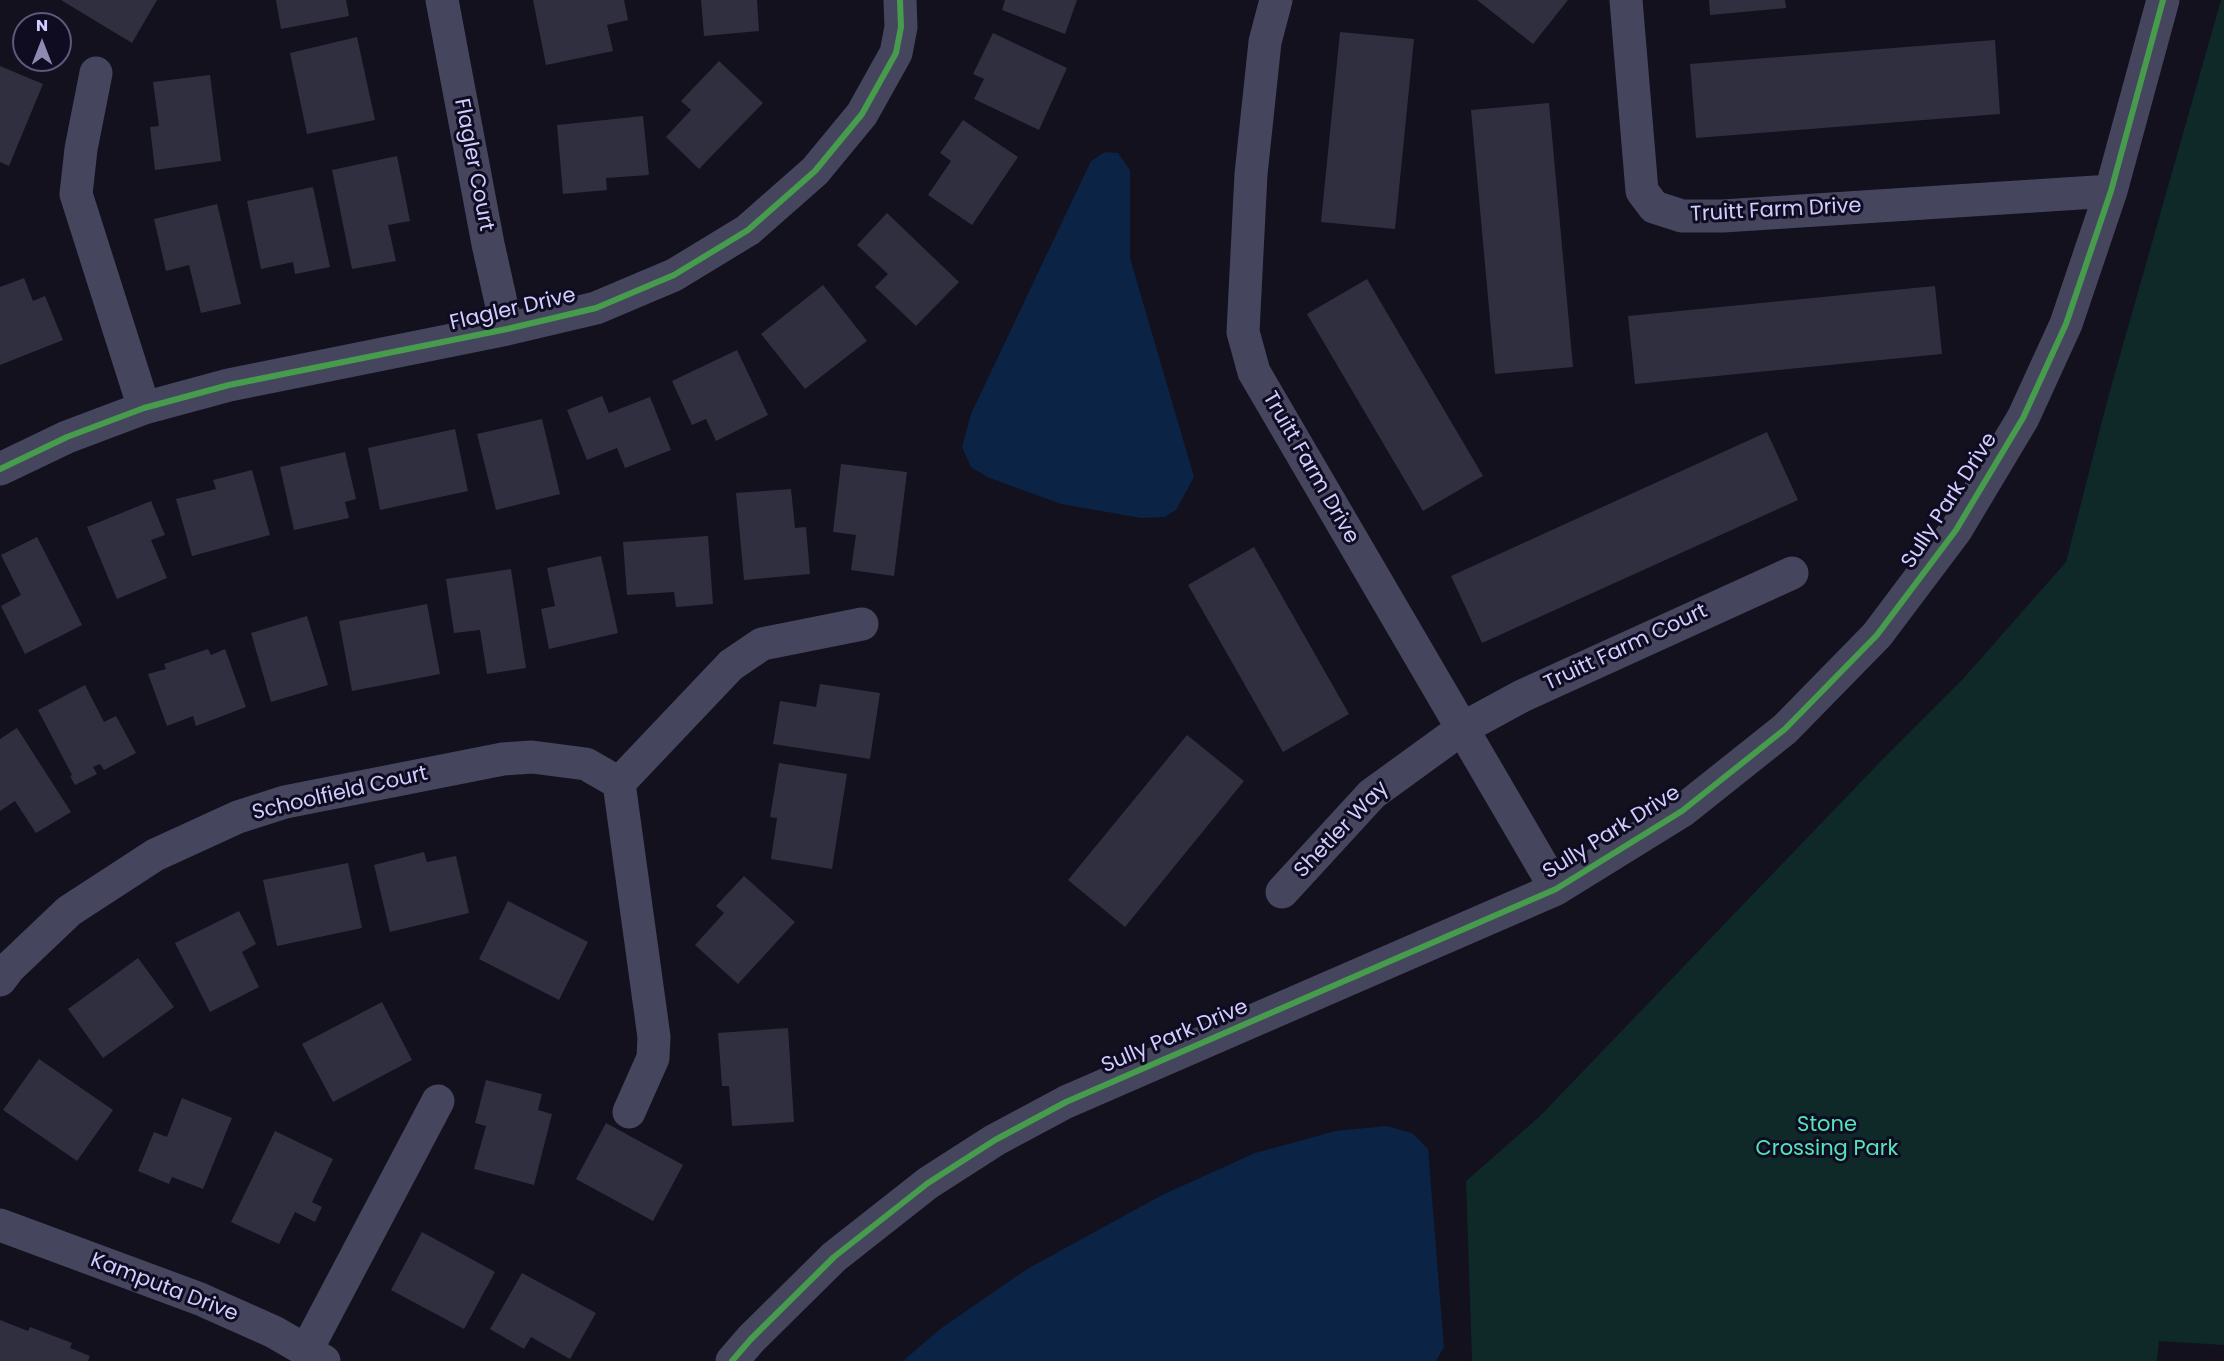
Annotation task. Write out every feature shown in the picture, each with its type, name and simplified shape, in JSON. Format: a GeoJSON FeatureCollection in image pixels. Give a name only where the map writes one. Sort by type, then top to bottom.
{"type":"FeatureCollection","features":[{"type":"Feature","properties":{"kind":"street","name":"Flagler Court"},"geometry":{"type":"LineString","coordinates":[[442,0],[488,244],[507,329]]}},
{"type":"Feature","properties":{"kind":"street","name":"Flagler Drive"},"geometry":{"type":"LineString","coordinates":[[0,469],[67,437],[144,408],[229,385],[507,329],[596,308],[675,275],[748,230],[815,171],[862,114],[896,53],[901,27],[900,0]]}},
{"type":"Feature","properties":{"kind":"street","name":"Truitt Farm Drive"},"geometry":{"type":"LineString","coordinates":[[1276,0],[1265,42],[1251,174],[1243,332],[1254,372],[1556,889]]}},
{"type":"Feature","properties":{"kind":"street","name":"Truitt Farm Drive"},"geometry":{"type":"LineString","coordinates":[[1626,0],[1642,191],[1654,207],[1682,216],[1724,216],[2111,191]]}},
{"type":"Feature","properties":{"kind":"street","name":"Sully Park Drive"},"geometry":{"type":"LineString","coordinates":[[732,1361],[751,1339],[834,1257],[928,1183],[995,1140],[1066,1102],[1556,889],[1691,804],[1785,729],[1877,635],[1956,530],[2023,418],[2066,324],[2111,191],[2163,0]]}},
{"type":"Feature","properties":{"kind":"street"},"geometry":{"type":"LineString","coordinates":[[96,73],[81,149],[76,194],[144,408]]}},
{"type":"Feature","properties":{"kind":"street","name":"Truitt Farm Court"},"geometry":{"type":"LineString","coordinates":[[1463,728],[1522,696],[1792,573]]}},
{"type":"Feature","properties":{"kind":"street"},"geometry":{"type":"LineString","coordinates":[[628,1112],[653,1058],[654,1036],[619,783],[731,665],[762,644],[862,624]]}},
{"type":"Feature","properties":{"kind":"street","name":"Shetler Way"},"geometry":{"type":"LineString","coordinates":[[1282,892],[1372,794],[1463,728]]}},
{"type":"Feature","properties":{"kind":"street","name":"Schoolfield Court"},"geometry":{"type":"LineString","coordinates":[[0,980],[9,968],[69,911],[155,855],[238,817],[285,802],[502,759],[532,757],[586,764],[619,783]]}},
{"type":"Feature","properties":{"kind":"street"},"geometry":{"type":"LineString","coordinates":[[315,1356],[438,1101]]}},
{"type":"Feature","properties":{"kind":"street","name":"Kamputa Drive"},"geometry":{"type":"LineString","coordinates":[[0,1225],[200,1299],[274,1332],[315,1356]]}},
{"type":"Feature","properties":{"kind":"green space","name":"Stone Crossing Park"},"geometry":{"type":"Polygon","coordinates":[[[2221,0],[2224,0],[2224,1345],[2159,1341],[2157,1361],[1472,1361],[1466,1181],[1540,1116],[1880,762],[1962,680],[2066,562],[2109,394],[2221,0]]]}},
{"type":"Feature","properties":{"kind":"water"},"geometry":{"type":"Polygon","coordinates":[[[1105,152],[1118,153],[1130,170],[1130,258],[1194,477],[1176,510],[1165,517],[1141,518],[1061,504],[987,477],[971,467],[962,447],[971,414],[1091,161],[1105,152]]]}},
{"type":"Feature","properties":{"kind":"water"},"geometry":{"type":"Polygon","coordinates":[[[1386,1126],[1412,1133],[1428,1149],[1444,1347],[1436,1361],[903,1361],[940,1329],[1027,1269],[1162,1195],[1255,1153],[1336,1131],[1386,1126]]]}},
{"type":"Feature","properties":{"kind":"building"},"geometry":{"type":"Polygon","coordinates":[[[61,0],[157,0],[132,43],[61,0]]]}},
{"type":"Feature","properties":{"kind":"building"},"geometry":{"type":"Polygon","coordinates":[[[276,0],[346,0],[349,16],[281,29],[276,0]]]}},
{"type":"Feature","properties":{"kind":"building"},"geometry":{"type":"Polygon","coordinates":[[[533,0],[624,0],[628,20],[607,25],[613,51],[546,65],[533,0]]]}},
{"type":"Feature","properties":{"kind":"building"},"geometry":{"type":"Polygon","coordinates":[[[701,0],[757,0],[759,31],[704,36],[701,0]]]}},
{"type":"Feature","properties":{"kind":"building"},"geometry":{"type":"Polygon","coordinates":[[[1005,0],[1077,0],[1065,34],[1002,10],[1005,0]]]}},
{"type":"Feature","properties":{"kind":"building"},"geometry":{"type":"Polygon","coordinates":[[[1477,0],[1568,0],[1533,44],[1477,0]]]}},
{"type":"Feature","properties":{"kind":"building"},"geometry":{"type":"Polygon","coordinates":[[[1709,0],[1785,0],[1786,8],[1710,15],[1709,0]]]}},
{"type":"Feature","properties":{"kind":"building"},"geometry":{"type":"Polygon","coordinates":[[[1340,32],[1414,39],[1395,229],[1321,222],[1340,32]]]}},
{"type":"Feature","properties":{"kind":"building"},"geometry":{"type":"Polygon","coordinates":[[[993,33],[1067,68],[1039,130],[974,99],[984,79],[973,74],[993,33]]]}},
{"type":"Feature","properties":{"kind":"building"},"geometry":{"type":"Polygon","coordinates":[[[357,37],[375,120],[307,134],[290,53],[357,37]]]}},
{"type":"Feature","properties":{"kind":"building"},"geometry":{"type":"Polygon","coordinates":[[[1995,40],[2000,114],[1696,138],[1690,64],[1995,40]]]}},
{"type":"Feature","properties":{"kind":"building"},"geometry":{"type":"Polygon","coordinates":[[[719,61],[763,103],[699,169],[666,137],[691,110],[681,101],[719,61]]]}},
{"type":"Feature","properties":{"kind":"building"},"geometry":{"type":"Polygon","coordinates":[[[0,66],[43,84],[9,166],[0,162],[0,66]]]}},
{"type":"Feature","properties":{"kind":"building"},"geometry":{"type":"Polygon","coordinates":[[[210,75],[221,161],[155,170],[150,127],[159,126],[153,82],[210,75]]]}},
{"type":"Feature","properties":{"kind":"building"},"geometry":{"type":"Polygon","coordinates":[[[1549,103],[1573,367],[1495,374],[1471,110],[1549,103]]]}},
{"type":"Feature","properties":{"kind":"building"},"geometry":{"type":"Polygon","coordinates":[[[643,116],[649,175],[606,178],[607,190],[563,194],[557,125],[643,116]]]}},
{"type":"Feature","properties":{"kind":"building"},"geometry":{"type":"Polygon","coordinates":[[[963,120],[1018,157],[972,225],[928,195],[951,161],[940,153],[963,120]]]}},
{"type":"Feature","properties":{"kind":"building"},"geometry":{"type":"Polygon","coordinates":[[[397,156],[410,221],[388,225],[396,261],[352,269],[332,170],[397,156]]]}},
{"type":"Feature","properties":{"kind":"building"},"geometry":{"type":"Polygon","coordinates":[[[313,187],[330,267],[295,274],[293,262],[261,269],[247,201],[313,187]]]}},
{"type":"Feature","properties":{"kind":"building"},"geometry":{"type":"Polygon","coordinates":[[[217,204],[241,304],[201,313],[189,265],[166,271],[154,219],[217,204]]]}},
{"type":"Feature","properties":{"kind":"building"},"geometry":{"type":"Polygon","coordinates":[[[887,213],[959,282],[916,326],[875,287],[888,274],[857,245],[887,213]]]}},
{"type":"Feature","properties":{"kind":"building"},"geometry":{"type":"Polygon","coordinates":[[[24,278],[33,301],[45,296],[63,340],[0,365],[0,287],[24,278]]]}},
{"type":"Feature","properties":{"kind":"building"},"geometry":{"type":"Polygon","coordinates":[[[1367,279],[1483,476],[1423,511],[1307,314],[1367,279]]]}},
{"type":"Feature","properties":{"kind":"building"},"geometry":{"type":"Polygon","coordinates":[[[823,285],[867,341],[805,389],[761,334],[823,285]]]}},
{"type":"Feature","properties":{"kind":"building"},"geometry":{"type":"Polygon","coordinates":[[[1935,286],[1942,354],[1635,384],[1628,316],[1935,286]]]}},
{"type":"Feature","properties":{"kind":"building"},"geometry":{"type":"Polygon","coordinates":[[[737,350],[768,415],[716,441],[706,419],[692,425],[672,381],[737,350]]]}},
{"type":"Feature","properties":{"kind":"building"},"geometry":{"type":"Polygon","coordinates":[[[602,396],[609,413],[650,397],[671,450],[625,468],[617,448],[587,460],[567,410],[602,396]]]}},
{"type":"Feature","properties":{"kind":"building"},"geometry":{"type":"Polygon","coordinates":[[[542,419],[560,494],[496,510],[477,434],[542,419]]]}},
{"type":"Feature","properties":{"kind":"building"},"geometry":{"type":"Polygon","coordinates":[[[455,429],[468,491],[380,510],[368,448],[455,429]]]}},
{"type":"Feature","properties":{"kind":"building"},"geometry":{"type":"Polygon","coordinates":[[[1767,432],[1798,500],[1482,643],[1451,576],[1767,432]]]}},
{"type":"Feature","properties":{"kind":"building"},"geometry":{"type":"Polygon","coordinates":[[[345,452],[356,499],[345,502],[349,518],[294,530],[280,467],[345,452]]]}},
{"type":"Feature","properties":{"kind":"building"},"geometry":{"type":"Polygon","coordinates":[[[841,464],[907,472],[894,576],[851,570],[856,535],[833,532],[841,464]]]}},
{"type":"Feature","properties":{"kind":"building"},"geometry":{"type":"Polygon","coordinates":[[[252,470],[270,535],[192,556],[176,499],[216,489],[213,480],[252,470]]]}},
{"type":"Feature","properties":{"kind":"building"},"geometry":{"type":"Polygon","coordinates":[[[791,489],[795,528],[806,527],[810,574],[744,580],[736,493],[791,489]]]}},
{"type":"Feature","properties":{"kind":"building"},"geometry":{"type":"Polygon","coordinates":[[[151,501],[165,535],[151,540],[167,578],[117,599],[87,527],[151,501]]]}},
{"type":"Feature","properties":{"kind":"building"},"geometry":{"type":"Polygon","coordinates":[[[708,536],[713,604],[676,607],[674,592],[627,595],[623,542],[708,536]]]}},
{"type":"Feature","properties":{"kind":"building"},"geometry":{"type":"Polygon","coordinates":[[[37,537],[82,625],[25,654],[1,606],[21,595],[1,555],[37,537]]]}},
{"type":"Feature","properties":{"kind":"building"},"geometry":{"type":"Polygon","coordinates":[[[1254,547],[1349,714],[1283,752],[1188,585],[1254,547]]]}},
{"type":"Feature","properties":{"kind":"building"},"geometry":{"type":"Polygon","coordinates":[[[601,556],[618,633],[549,649],[541,609],[555,606],[547,568],[601,556]]]}},
{"type":"Feature","properties":{"kind":"building"},"geometry":{"type":"Polygon","coordinates":[[[511,569],[526,668],[487,674],[480,630],[454,633],[446,579],[511,569]]]}},
{"type":"Feature","properties":{"kind":"building"},"geometry":{"type":"Polygon","coordinates":[[[427,604],[440,674],[352,691],[339,621],[427,604]]]}},
{"type":"Feature","properties":{"kind":"building"},"geometry":{"type":"Polygon","coordinates":[[[307,616],[328,685],[271,702],[251,633],[307,616]]]}},
{"type":"Feature","properties":{"kind":"building"},"geometry":{"type":"Polygon","coordinates":[[[208,649],[211,655],[225,649],[246,707],[196,726],[193,716],[167,726],[148,674],[166,669],[164,664],[208,649]]]}},
{"type":"Feature","properties":{"kind":"building"},"geometry":{"type":"Polygon","coordinates":[[[820,684],[880,693],[870,759],[773,744],[780,701],[816,707],[820,684]]]}},
{"type":"Feature","properties":{"kind":"building"},"geometry":{"type":"Polygon","coordinates":[[[85,685],[104,722],[116,716],[136,753],[104,770],[100,764],[93,767],[97,774],[75,785],[38,710],[85,685]]]}},
{"type":"Feature","properties":{"kind":"building"},"geometry":{"type":"Polygon","coordinates":[[[17,728],[71,812],[36,833],[15,801],[0,811],[0,739],[17,728]]]}},
{"type":"Feature","properties":{"kind":"building"},"geometry":{"type":"Polygon","coordinates":[[[1187,735],[1244,781],[1125,927],[1068,880],[1187,735]]]}},
{"type":"Feature","properties":{"kind":"building"},"geometry":{"type":"Polygon","coordinates":[[[779,763],[847,774],[832,869],[771,859],[777,818],[770,817],[779,763]]]}},
{"type":"Feature","properties":{"kind":"building"},"geometry":{"type":"Polygon","coordinates":[[[424,852],[427,862],[456,856],[469,913],[390,932],[374,865],[424,852]]]}},
{"type":"Feature","properties":{"kind":"building"},"geometry":{"type":"Polygon","coordinates":[[[348,863],[362,928],[277,946],[263,880],[348,863]]]}},
{"type":"Feature","properties":{"kind":"building"},"geometry":{"type":"Polygon","coordinates":[[[744,876],[795,922],[738,984],[695,945],[724,913],[716,906],[744,876]]]}},
{"type":"Feature","properties":{"kind":"building"},"geometry":{"type":"Polygon","coordinates":[[[508,901],[588,942],[559,1000],[479,959],[508,901]]]}},
{"type":"Feature","properties":{"kind":"building"},"geometry":{"type":"Polygon","coordinates":[[[239,911],[256,944],[242,952],[259,987],[210,1012],[175,943],[239,911]]]}},
{"type":"Feature","properties":{"kind":"building"},"geometry":{"type":"Polygon","coordinates":[[[138,958],[174,1007],[103,1058],[68,1009],[138,958]]]}},
{"type":"Feature","properties":{"kind":"building"},"geometry":{"type":"Polygon","coordinates":[[[382,1002],[412,1060],[333,1102],[302,1044],[382,1002]]]}},
{"type":"Feature","properties":{"kind":"building"},"geometry":{"type":"Polygon","coordinates":[[[788,1028],[794,1122],[732,1126],[729,1086],[722,1086],[718,1033],[788,1028]]]}},
{"type":"Feature","properties":{"kind":"building"},"geometry":{"type":"Polygon","coordinates":[[[39,1059],[113,1110],[77,1161],[3,1110],[39,1059]]]}},
{"type":"Feature","properties":{"kind":"building"},"geometry":{"type":"Polygon","coordinates":[[[486,1080],[542,1094],[538,1110],[552,1114],[534,1185],[474,1169],[486,1126],[475,1123],[486,1080]]]}},
{"type":"Feature","properties":{"kind":"building"},"geometry":{"type":"Polygon","coordinates":[[[182,1098],[232,1118],[203,1189],[172,1177],[169,1184],[138,1171],[154,1132],[167,1137],[182,1098]]]}},
{"type":"Feature","properties":{"kind":"building"},"geometry":{"type":"Polygon","coordinates":[[[606,1123],[683,1165],[653,1221],[576,1179],[606,1123]]]}},
{"type":"Feature","properties":{"kind":"building"},"geometry":{"type":"Polygon","coordinates":[[[275,1131],[333,1159],[312,1202],[322,1207],[315,1222],[295,1212],[279,1244],[231,1222],[275,1131]]]}},
{"type":"Feature","properties":{"kind":"building"},"geometry":{"type":"Polygon","coordinates":[[[422,1232],[495,1272],[464,1329],[391,1290],[422,1232]]]}},
{"type":"Feature","properties":{"kind":"building"},"geometry":{"type":"Polygon","coordinates":[[[522,1273],[596,1313],[570,1359],[531,1337],[524,1349],[490,1329],[522,1273]]]}},
{"type":"Feature","properties":{"kind":"building"},"geometry":{"type":"Polygon","coordinates":[[[0,1320],[28,1331],[30,1327],[72,1343],[70,1348],[90,1356],[88,1361],[0,1361],[0,1320]]]}},
{"type":"Feature","properties":{"kind":"cycle path"},"geometry":{"type":"LineString","coordinates":[[0,469],[67,437],[144,408],[229,385],[507,329],[596,308],[674,275],[748,230],[815,171],[862,114],[896,53],[901,27],[900,0]]}},
{"type":"Feature","properties":{"kind":"cycle path"},"geometry":{"type":"LineString","coordinates":[[732,1361],[751,1339],[834,1257],[928,1183],[995,1140],[1066,1102],[1556,889],[1682,811],[1785,729],[1877,635],[1956,530],[2023,418],[2066,324],[2111,191],[2163,0]]}}]}
